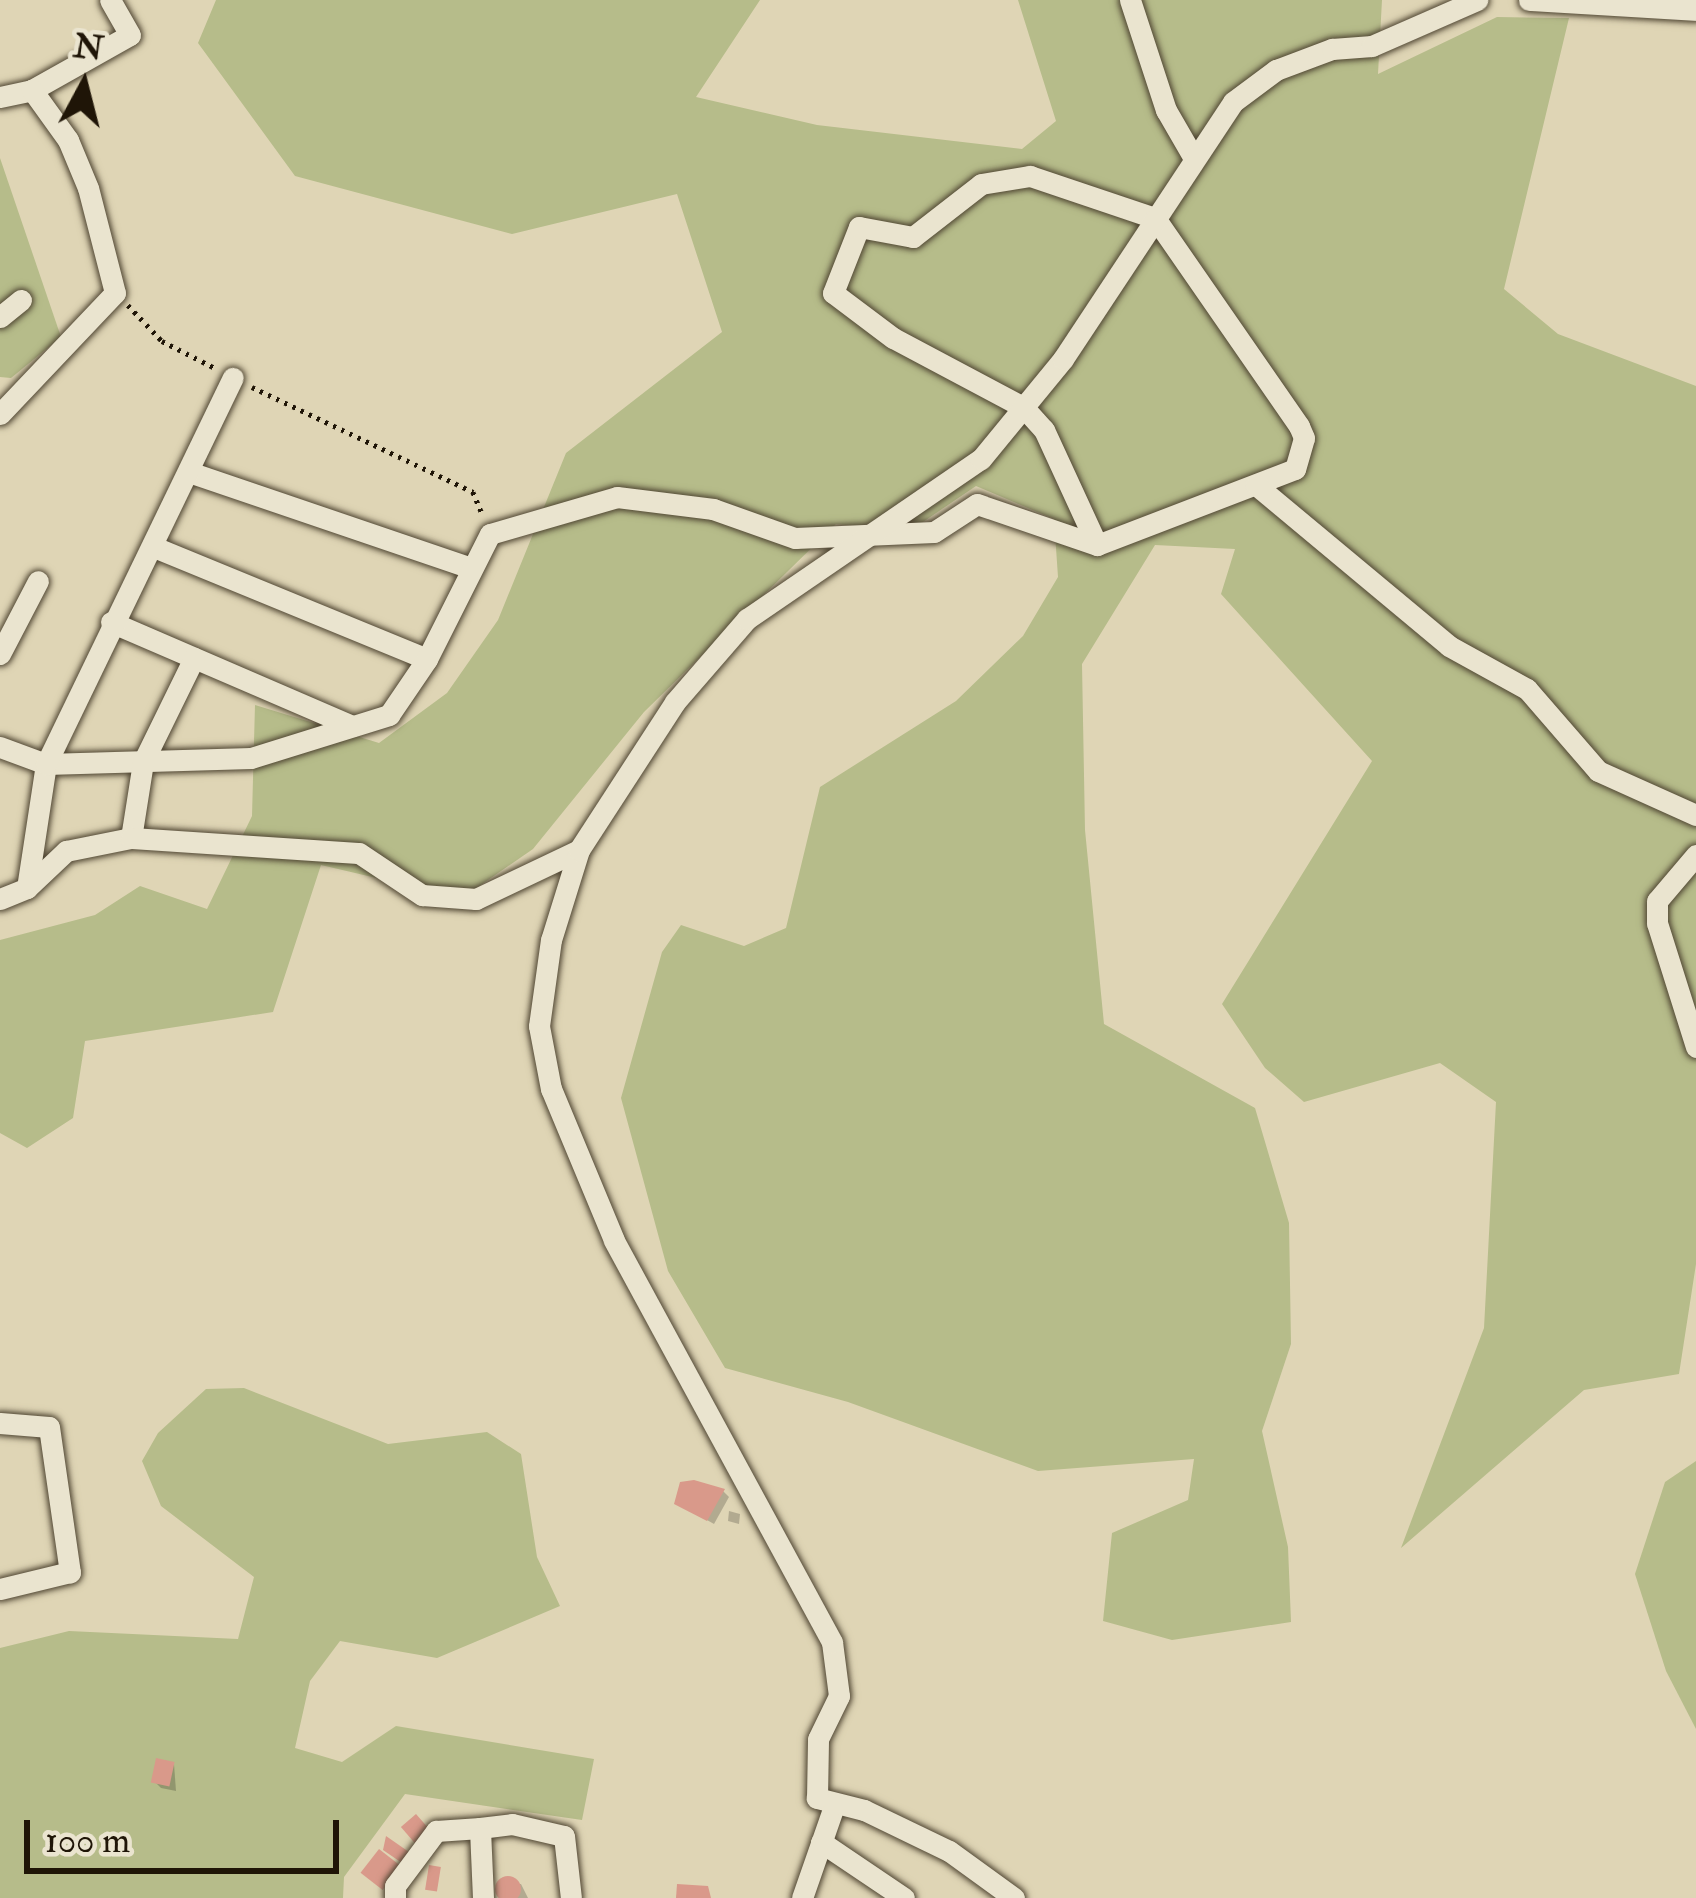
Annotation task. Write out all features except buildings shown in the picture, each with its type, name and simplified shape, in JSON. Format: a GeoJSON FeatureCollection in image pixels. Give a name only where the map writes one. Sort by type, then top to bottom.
{"type":"FeatureCollection","features":[{"type":"Feature","properties":{"kind":"street"},"geometry":{"type":"LineString","coordinates":[[0,97],[32,90],[130,35],[110,0]]}},
{"type":"Feature","properties":{"kind":"street"},"geometry":{"type":"LineString","coordinates":[[1130,0],[1166,110],[1192,155]]}},
{"type":"Feature","properties":{"kind":"street"},"geometry":{"type":"LineString","coordinates":[[1014,1898],[949,1851],[864,1810],[817,1798],[812,1784],[818,1739],[839,1696],[832,1642],[635,1281],[551,1089],[538,1026],[551,940],[578,850],[675,702],[747,619],[981,459],[1023,407],[1155,218],[1192,155],[1233,102],[1276,70],[1332,49],[1372,46],[1477,0]]}},
{"type":"Feature","properties":{"kind":"street"},"geometry":{"type":"LineString","coordinates":[[1529,0],[1696,10]]}},
{"type":"Feature","properties":{"kind":"street"},"geometry":{"type":"LineString","coordinates":[[0,414],[115,292],[88,188],[32,90]]}},
{"type":"Feature","properties":{"kind":"street"},"geometry":{"type":"LineString","coordinates":[[0,747],[46,764],[251,758],[388,716],[428,659],[490,534],[617,496],[713,509],[795,538],[934,532],[977,503],[1097,545],[1294,469],[1304,438],[1155,218],[1030,176],[981,184],[913,237],[859,227],[833,293],[893,338],[1023,407],[1044,430],[1097,545]]}},
{"type":"Feature","properties":{"kind":"street"},"geometry":{"type":"LineString","coordinates":[[0,317],[21,300]]}},
{"type":"Feature","properties":{"kind":"street"},"geometry":{"type":"LineString","coordinates":[[26,888],[46,764],[233,378]]}},
{"type":"Feature","properties":{"kind":"street"},"geometry":{"type":"LineString","coordinates":[[189,472],[471,568]]}},
{"type":"Feature","properties":{"kind":"street"},"geometry":{"type":"LineString","coordinates":[[1256,485],[1449,646],[1527,689],[1598,771],[1696,815]]}},
{"type":"Feature","properties":{"kind":"street"},"geometry":{"type":"LineString","coordinates":[[154,547],[428,659]]}},
{"type":"Feature","properties":{"kind":"street"},"geometry":{"type":"LineString","coordinates":[[0,654],[38,581]]}},
{"type":"Feature","properties":{"kind":"street"},"geometry":{"type":"LineString","coordinates":[[111,622],[353,726]]}},
{"type":"Feature","properties":{"kind":"street"},"geometry":{"type":"LineString","coordinates":[[130,838],[143,762],[194,658]]}},
{"type":"Feature","properties":{"kind":"street"},"geometry":{"type":"LineString","coordinates":[[0,898],[26,888],[66,851],[130,838],[359,853],[422,895],[476,899],[578,850]]}},
{"type":"Feature","properties":{"kind":"street"},"geometry":{"type":"LineString","coordinates":[[1696,855],[1658,901],[1657,923],[1696,1047]]}},
{"type":"Feature","properties":{"kind":"street"},"geometry":{"type":"LineString","coordinates":[[0,1423],[49,1427],[70,1572],[0,1589]]}},
{"type":"Feature","properties":{"kind":"street"},"geometry":{"type":"LineString","coordinates":[[802,1898],[834,1806]]}},
{"type":"Feature","properties":{"kind":"street"},"geometry":{"type":"LineString","coordinates":[[395,1898],[395,1886],[436,1831],[512,1824],[564,1836],[571,1898]]}},
{"type":"Feature","properties":{"kind":"street"},"geometry":{"type":"LineString","coordinates":[[480,1828],[483,1898]]}},
{"type":"Feature","properties":{"kind":"street"},"geometry":{"type":"LineString","coordinates":[[821,1842],[904,1898]]}},
{"type":"Feature","properties":{"kind":"path"},"geometry":{"type":"LineString","coordinates":[[115,292],[162,341],[473,492],[490,534]]}},
{"type":"Feature","properties":{"kind":"green space"},"geometry":{"type":"Polygon","coordinates":[[[216,0],[760,0],[696,97],[817,125],[1022,149],[1056,121],[1018,0],[1382,0],[1378,74],[1497,17],[1569,18],[1504,289],[1558,334],[1696,386],[1696,1264],[1679,1374],[1584,1390],[1401,1548],[1484,1328],[1496,1102],[1440,1063],[1304,1102],[1265,1068],[1222,1004],[1372,761],[1221,594],[1235,549],[1155,545],[1082,664],[1085,830],[1104,1024],[1255,1108],[1289,1223],[1291,1344],[1262,1431],[1288,1547],[1291,1622],[1172,1640],[1103,1621],[1112,1533],[1188,1500],[1194,1459],[1038,1471],[848,1402],[725,1368],[668,1271],[621,1098],[662,952],[681,925],[744,946],[786,928],[820,787],[956,701],[1023,636],[1058,577],[1054,519],[976,486],[908,532],[836,524],[644,712],[533,849],[462,898],[321,865],[273,1012],[85,1041],[73,1118],[27,1148],[0,1133],[0,940],[95,915],[140,886],[207,909],[252,816],[255,705],[379,743],[447,693],[498,620],[566,453],[722,332],[677,194],[512,234],[295,176],[198,43],[216,0]]]}},
{"type":"Feature","properties":{"kind":"green space"},"geometry":{"type":"Polygon","coordinates":[[[0,158],[61,337],[11,378],[0,377],[0,158]]]}},
{"type":"Feature","properties":{"kind":"green space"},"geometry":{"type":"Polygon","coordinates":[[[244,1388],[388,1444],[487,1432],[521,1454],[537,1557],[560,1606],[437,1658],[340,1641],[310,1681],[295,1748],[342,1762],[396,1726],[594,1759],[582,1820],[405,1794],[344,1877],[343,1898],[0,1898],[0,1648],[69,1631],[238,1639],[254,1577],[161,1506],[142,1461],[158,1433],[206,1389],[244,1388]]]}},
{"type":"Feature","properties":{"kind":"green space"},"geometry":{"type":"Polygon","coordinates":[[[1696,1461],[1696,1729],[1666,1671],[1635,1574],[1665,1482],[1696,1461]]]}}]}
